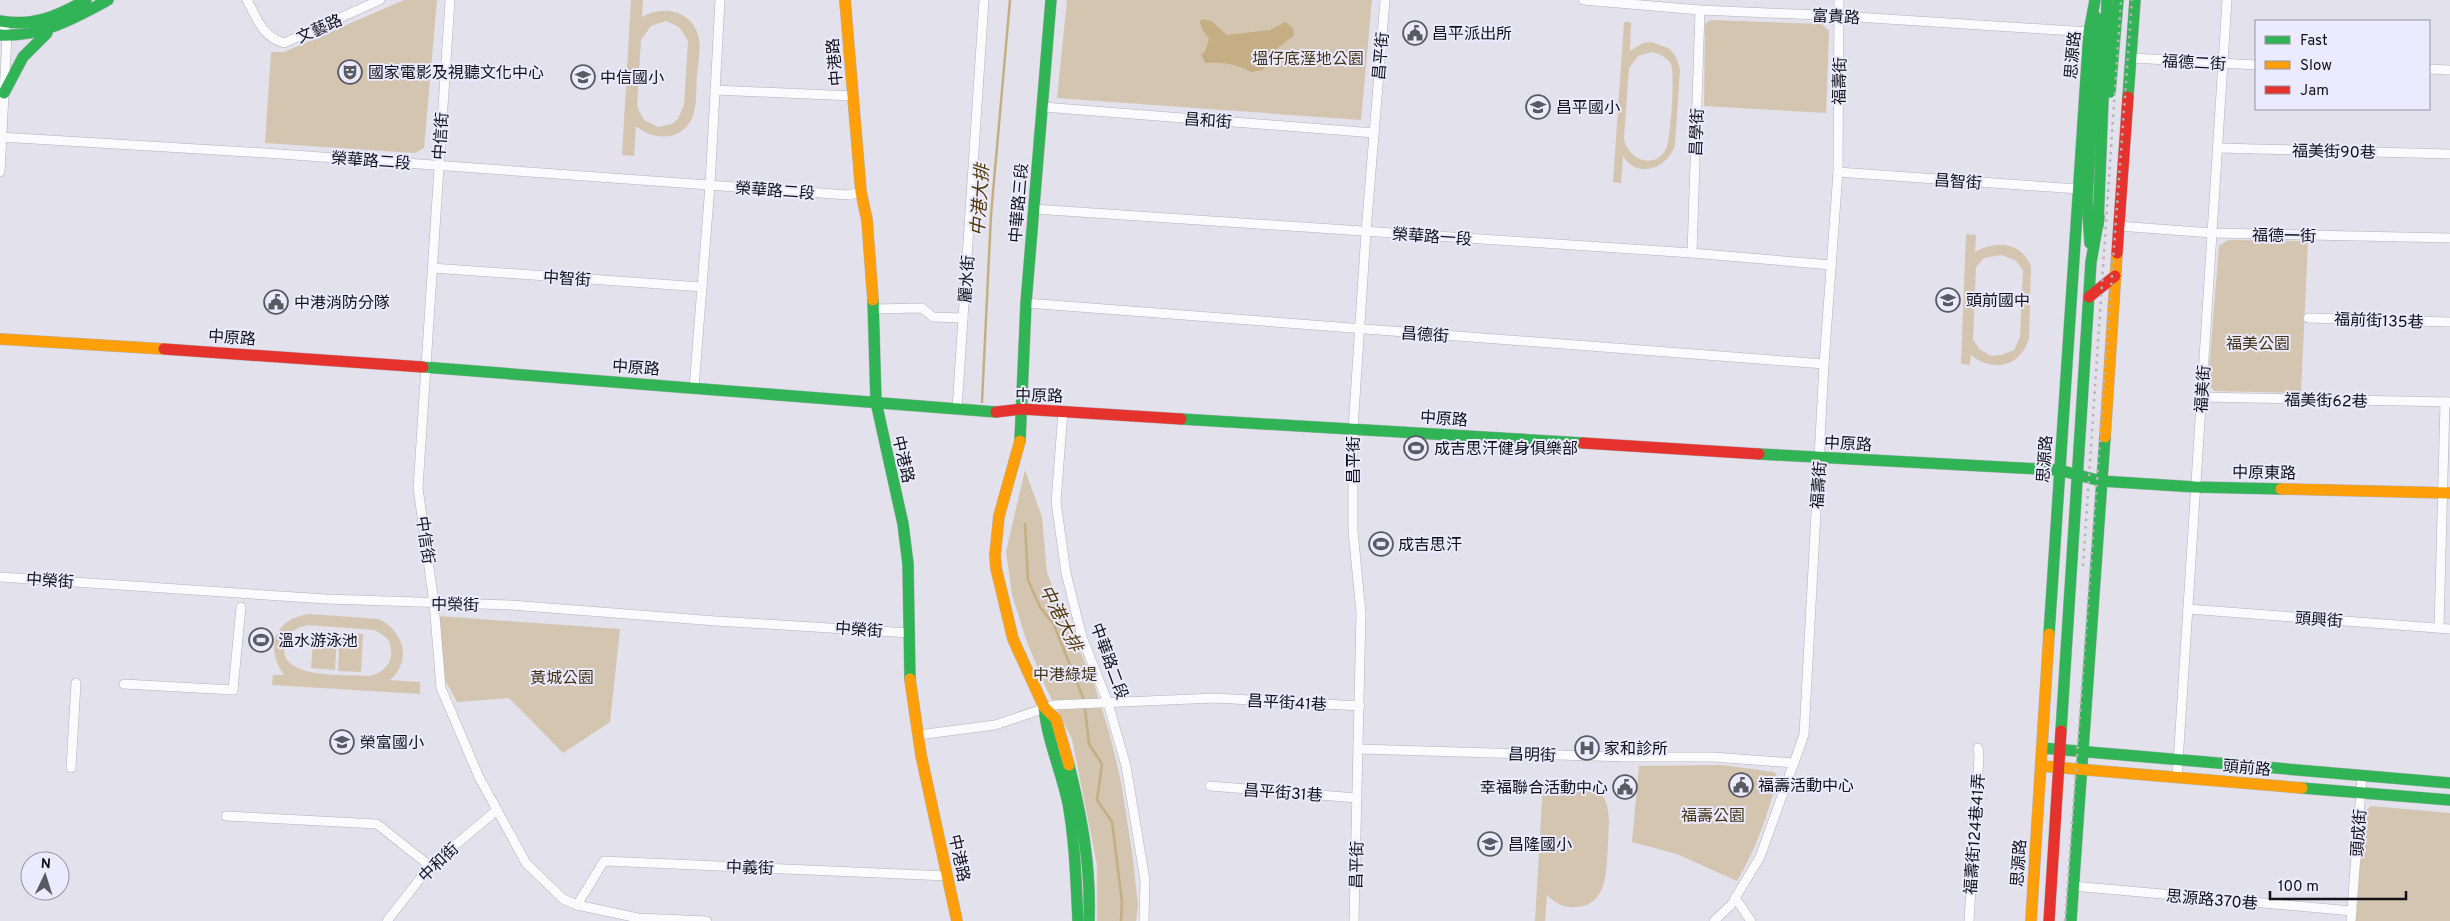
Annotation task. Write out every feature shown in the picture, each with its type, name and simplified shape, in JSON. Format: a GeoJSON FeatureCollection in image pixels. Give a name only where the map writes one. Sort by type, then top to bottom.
{"type":"FeatureCollection","features":[{"type":"Feature","properties":{"kind":"main road"},"geometry":{"type":"LineString","coordinates":[[1,22],[23,24],[42,22],[86,0]]}},
{"type":"Feature","properties":{"kind":"main road"},"geometry":{"type":"LineString","coordinates":[[4,93],[23,56],[37,40],[50,30],[108,0]]}},
{"type":"Feature","properties":{"kind":"main road","name":"中港路"},"geometry":{"type":"LineString","coordinates":[[845,0],[861,192],[867,220],[874,310],[876,402],[901,516],[908,564],[910,691],[957,921]]}},
{"type":"Feature","properties":{"kind":"main road","name":"中華路三段"},"geometry":{"type":"LineString","coordinates":[[1022,409],[1026,303],[1051,0]]}},
{"type":"Feature","properties":{"kind":"main road","name":"思源路"},"geometry":{"type":"LineString","coordinates":[[2031,921],[2078,189],[2089,32],[2095,0]]}},
{"type":"Feature","properties":{"kind":"main road","name":"思源路"},"geometry":{"type":"LineString","coordinates":[[2049,921],[2091,262],[2087,200],[2097,36],[2095,0]]}},
{"type":"Feature","properties":{"kind":"main road"},"geometry":{"type":"LineString","coordinates":[[2098,225],[2107,0]]}},
{"type":"Feature","properties":{"kind":"main road","name":"思源路"},"geometry":{"type":"LineString","coordinates":[[2091,262],[2102,201],[2118,0]]}},
{"type":"Feature","properties":{"kind":"main road"},"geometry":{"type":"LineString","coordinates":[[2070,921],[2135,0]]}},
{"type":"Feature","properties":{"kind":"main road"},"geometry":{"type":"LineString","coordinates":[[3,35],[22,36],[50,30]]}},
{"type":"Feature","properties":{"kind":"main road"},"geometry":{"type":"LineString","coordinates":[[2089,297],[2115,276]]}},
{"type":"Feature","properties":{"kind":"main road","name":"中原路"},"geometry":{"type":"LineString","coordinates":[[0,339],[426,368],[1002,412],[1022,409],[1063,411],[1820,458],[2060,470],[2078,475]]}},
{"type":"Feature","properties":{"kind":"main road"},"geometry":{"type":"LineString","coordinates":[[1022,409],[1020,441],[1003,501],[996,541],[996,568],[1011,633],[1056,719],[1064,745],[1084,829],[1090,891],[1089,921]]}},
{"type":"Feature","properties":{"kind":"main road","name":"中原東路"},"geometry":{"type":"LineString","coordinates":[[2078,475],[2101,481],[2195,487],[2446,493]]}},
{"type":"Feature","properties":{"kind":"main road"},"geometry":{"type":"LineString","coordinates":[[1049,706],[1046,730],[1061,773],[1075,852],[1078,921]]}},
{"type":"Feature","properties":{"kind":"main road","name":"頭前路"},"geometry":{"type":"LineString","coordinates":[[2042,748],[2450,783]]}},
{"type":"Feature","properties":{"kind":"main road","name":"頭前路"},"geometry":{"type":"LineString","coordinates":[[2041,766],[2450,800]]}},
{"type":"Feature","properties":{"kind":"street","name":"文藝路"},"geometry":{"type":"LineString","coordinates":[[247,0],[265,34],[272,40],[284,43],[380,0]]}},
{"type":"Feature","properties":{"kind":"street","name":"中信街"},"geometry":{"type":"LineString","coordinates":[[450,0],[418,488],[434,603],[440,688],[460,736],[526,863],[563,899],[577,905],[638,918],[707,921]]}},
{"type":"Feature","properties":{"kind":"street"},"geometry":{"type":"LineString","coordinates":[[694,388],[710,185],[720,0]]}},
{"type":"Feature","properties":{"kind":"street","name":"麗水街"},"geometry":{"type":"LineString","coordinates":[[960,409],[963,318],[984,0]]}},
{"type":"Feature","properties":{"kind":"street","name":"昌平街"},"geometry":{"type":"LineString","coordinates":[[1354,921],[1361,613],[1353,531],[1353,429],[1366,232],[1385,0]]}},
{"type":"Feature","properties":{"kind":"street","name":"富貴路"},"geometry":{"type":"LineString","coordinates":[[1583,0],[1614,1],[1700,10],[1840,16],[2089,32]]}},
{"type":"Feature","properties":{"kind":"street","name":"福壽街"},"geometry":{"type":"LineString","coordinates":[[1714,921],[1735,898],[1760,857],[1804,735],[1824,364],[1838,172],[1839,0]]}},
{"type":"Feature","properties":{"kind":"street","name":"福美街"},"geometry":{"type":"LineString","coordinates":[[2177,778],[2227,0]]}},
{"type":"Feature","properties":{"kind":"street","name":"昌學街"},"geometry":{"type":"LineString","coordinates":[[1692,253],[1700,10]]}},
{"type":"Feature","properties":{"kind":"street"},"geometry":{"type":"LineString","coordinates":[[0,172],[4,93],[1,22]]}},
{"type":"Feature","properties":{"kind":"street","name":"福德二街"},"geometry":{"type":"LineString","coordinates":[[2132,58],[2255,65]]}},
{"type":"Feature","properties":{"kind":"street"},"geometry":{"type":"LineString","coordinates":[[2430,69],[2450,70]]}},
{"type":"Feature","properties":{"kind":"street"},"geometry":{"type":"LineString","coordinates":[[715,90],[853,96]]}},
{"type":"Feature","properties":{"kind":"street","name":"昌和街"},"geometry":{"type":"LineString","coordinates":[[1043,107],[1374,133]]}},
{"type":"Feature","properties":{"kind":"street","name":"榮華路二段"},"geometry":{"type":"LineString","coordinates":[[1,137],[438,165],[848,195],[861,192]]}},
{"type":"Feature","properties":{"kind":"street","name":"福美街90巷"},"geometry":{"type":"LineString","coordinates":[[2217,148],[2450,154]]}},
{"type":"Feature","properties":{"kind":"street","name":"昌智街"},"geometry":{"type":"LineString","coordinates":[[1838,172],[2078,189]]}},
{"type":"Feature","properties":{"kind":"street","name":"榮華路一段"},"geometry":{"type":"LineString","coordinates":[[1034,209],[1692,253],[1831,265]]}},
{"type":"Feature","properties":{"kind":"street","name":"福德一街"},"geometry":{"type":"LineString","coordinates":[[2118,226],[2212,233],[2450,238]]}},
{"type":"Feature","properties":{"kind":"street","name":"中智街"},"geometry":{"type":"LineString","coordinates":[[432,268],[702,287]]}},
{"type":"Feature","properties":{"kind":"street","name":"昌德街"},"geometry":{"type":"LineString","coordinates":[[1026,303],[1824,364]]}},
{"type":"Feature","properties":{"kind":"street"},"geometry":{"type":"LineString","coordinates":[[874,310],[922,308],[933,317],[963,318]]}},
{"type":"Feature","properties":{"kind":"street","name":"福前街135巷"},"geometry":{"type":"LineString","coordinates":[[2308,318],[2450,322]]}},
{"type":"Feature","properties":{"kind":"street","name":"福美街62巷"},"geometry":{"type":"LineString","coordinates":[[2201,397],[2448,402]]}},
{"type":"Feature","properties":{"kind":"street"},"geometry":{"type":"LineString","coordinates":[[2439,628],[2446,564],[2448,402]]}},
{"type":"Feature","properties":{"kind":"street","name":"中華路二段"},"geometry":{"type":"LineString","coordinates":[[1063,411],[1056,502],[1059,530],[1066,573],[1082,637],[1108,703],[1126,766],[1145,880],[1144,921]]}},
{"type":"Feature","properties":{"kind":"street","name":"中榮街"},"geometry":{"type":"LineString","coordinates":[[0,577],[326,598],[511,605],[698,620],[909,632]]}},
{"type":"Feature","properties":{"kind":"street"},"geometry":{"type":"LineString","coordinates":[[124,684],[233,690],[240,606]]}},
{"type":"Feature","properties":{"kind":"street","name":"頭興街"},"geometry":{"type":"LineString","coordinates":[[2188,609],[2450,629]]}},
{"type":"Feature","properties":{"kind":"street"},"geometry":{"type":"LineString","coordinates":[[71,768],[76,683]]}},
{"type":"Feature","properties":{"kind":"street","name":"昌平街41巷"},"geometry":{"type":"LineString","coordinates":[[918,735],[995,725],[1049,706],[1215,698],[1360,706]]}},
{"type":"Feature","properties":{"kind":"street","name":"福壽街124巷41弄"},"geometry":{"type":"LineString","coordinates":[[1969,921],[1978,748]]}},
{"type":"Feature","properties":{"kind":"street","name":"昌明街"},"geometry":{"type":"LineString","coordinates":[[1359,749],[1713,758],[1794,763]]}},
{"type":"Feature","properties":{"kind":"street","name":"頭成街"},"geometry":{"type":"LineString","coordinates":[[2352,916],[2362,776]]}},
{"type":"Feature","properties":{"kind":"street","name":"昌平街31巷"},"geometry":{"type":"LineString","coordinates":[[1210,786],[1357,798]]}},
{"type":"Feature","properties":{"kind":"street","name":"中和街"},"geometry":{"type":"LineString","coordinates":[[387,921],[430,866],[497,810]]}},
{"type":"Feature","properties":{"kind":"street"},"geometry":{"type":"LineString","coordinates":[[226,816],[377,824],[430,866]]}},
{"type":"Feature","properties":{"kind":"street","name":"中義街"},"geometry":{"type":"LineString","coordinates":[[577,905],[604,861],[947,876]]}},
{"type":"Feature","properties":{"kind":"street","name":"思源路370巷"},"geometry":{"type":"LineString","coordinates":[[2073,886],[2352,916]]}},
{"type":"Feature","properties":{"kind":"street"},"geometry":{"type":"LineString","coordinates":[[1735,898],[1751,921]]}},
{"type":"Feature","properties":{"kind":"green space"},"geometry":{"type":"Polygon","coordinates":[[[404,0],[437,0],[424,148],[415,153],[265,143],[271,52],[284,52],[404,0]]]}},
{"type":"Feature","properties":{"kind":"green space"},"geometry":{"type":"Polygon","coordinates":[[[631,0],[643,0],[642,17],[659,11],[677,13],[685,16],[696,29],[700,48],[695,106],[693,116],[688,125],[675,135],[659,136],[643,131],[636,126],[634,156],[622,155],[631,0]],[[666,21],[651,26],[641,40],[637,106],[644,120],[658,127],[672,124],[678,119],[684,105],[688,41],[679,27],[666,21]]]}},
{"type":"Feature","properties":{"kind":"green space","name":"塭仔底溼地公園"},"geometry":{"type":"Polygon","coordinates":[[[1067,0],[1372,0],[1361,120],[1057,98],[1067,0]]]}},
{"type":"Feature","properties":{"kind":"green space"},"geometry":{"type":"Polygon","coordinates":[[[1710,20],[1822,24],[1829,31],[1826,113],[1704,106],[1705,24],[1710,20]]]}},
{"type":"Feature","properties":{"kind":"green space"},"geometry":{"type":"Polygon","coordinates":[[[1624,22],[1631,22],[1630,51],[1643,43],[1652,42],[1670,49],[1676,57],[1680,69],[1675,145],[1666,160],[1652,168],[1636,168],[1623,156],[1621,183],[1613,182],[1624,22]],[[1652,52],[1638,56],[1629,68],[1624,139],[1626,146],[1636,157],[1648,161],[1655,160],[1661,156],[1668,143],[1673,80],[1671,64],[1665,58],[1652,52]]]}},
{"type":"Feature","properties":{"kind":"green space"},"geometry":{"type":"Polygon","coordinates":[[[1966,234],[1976,235],[1975,252],[1983,248],[2000,245],[2015,248],[2027,258],[2031,266],[2029,338],[2025,348],[2013,361],[1997,365],[1988,364],[1979,361],[1971,355],[1970,365],[1961,364],[1966,234]],[[2001,255],[1984,258],[1976,267],[1973,339],[1979,349],[1991,356],[2001,355],[2014,350],[2020,337],[2023,270],[2015,260],[2001,255]]]}},
{"type":"Feature","properties":{"kind":"green space","name":"福美公園"},"geometry":{"type":"Polygon","coordinates":[[[2228,240],[2308,241],[2301,393],[2214,391],[2208,383],[2219,246],[2228,240]]]}},
{"type":"Feature","properties":{"kind":"green space","name":"中港綠堤"},"geometry":{"type":"Polygon","coordinates":[[[1025,470],[1042,517],[1047,573],[1094,684],[1110,735],[1121,782],[1132,852],[1138,905],[1136,921],[1097,921],[1097,865],[1072,739],[1046,688],[1027,642],[1012,595],[1006,552],[1025,470]]]}},
{"type":"Feature","properties":{"kind":"green space"},"geometry":{"type":"Polygon","coordinates":[[[309,614],[379,619],[387,624],[399,638],[403,655],[397,672],[390,680],[420,682],[420,694],[272,685],[273,675],[284,675],[278,665],[275,654],[276,636],[281,628],[297,617],[309,614]],[[304,626],[288,636],[285,643],[285,655],[291,664],[302,670],[331,675],[370,676],[382,671],[391,657],[388,639],[375,630],[304,626]]]}},
{"type":"Feature","properties":{"kind":"green space","name":"黃城公園"},"geometry":{"type":"Polygon","coordinates":[[[438,616],[620,629],[610,722],[563,753],[509,698],[457,702],[444,678],[438,616]]]}},
{"type":"Feature","properties":{"kind":"green space"},"geometry":{"type":"Polygon","coordinates":[[[314,631],[337,633],[335,670],[311,668],[314,631]]]}},
{"type":"Feature","properties":{"kind":"green space"},"geometry":{"type":"Polygon","coordinates":[[[340,633],[363,634],[361,672],[338,671],[340,633]]]}},
{"type":"Feature","properties":{"kind":"green space","name":"福壽公園"},"geometry":{"type":"Polygon","coordinates":[[[1722,765],[1774,772],[1778,778],[1756,844],[1737,881],[1677,854],[1632,842],[1639,766],[1722,765]]]}},
{"type":"Feature","properties":{"kind":"green space"},"geometry":{"type":"Polygon","coordinates":[[[1575,783],[1587,785],[1596,790],[1603,796],[1606,804],[1609,833],[1606,875],[1600,894],[1594,901],[1585,905],[1566,907],[1547,895],[1545,921],[1535,921],[1543,784],[1554,785],[1554,793],[1561,787],[1575,783]]]}},
{"type":"Feature","properties":{"kind":"green space"},"geometry":{"type":"Polygon","coordinates":[[[2371,806],[2450,813],[2450,921],[2356,921],[2364,812],[2371,806]]]}},
{"type":"Feature","properties":{"kind":"shaded area"},"geometry":{"type":"Polygon","coordinates":[[[1202,19],[1211,21],[1227,35],[1270,30],[1285,22],[1293,28],[1294,35],[1279,47],[1263,70],[1251,72],[1228,64],[1205,63],[1201,54],[1205,52],[1209,39],[1202,29],[1200,22],[1202,19]]]}},
{"type":"Feature","properties":{"kind":"waterway","name":"中港大排"},"geometry":{"type":"LineString","coordinates":[[982,402],[991,215],[1010,0]]}},
{"type":"Feature","properties":{"kind":"waterway","name":"中港大排"},"geometry":{"type":"LineString","coordinates":[[1025,524],[1028,580],[1040,607],[1054,625],[1084,700],[1089,744],[1102,764],[1097,800],[1112,822],[1122,902],[1121,921]]}},
{"type":"Feature","properties":{"kind":"railway"},"geometry":{"type":"LineString","coordinates":[[2083,566],[2121,0]]}},
{"type":"Feature","properties":{"kind":"railway"},"geometry":{"type":"LineString","coordinates":[[2065,921],[2132,0]]}},
{"type":"Feature","properties":{"kind":"traffic: fast"},"geometry":{"type":"LineString","coordinates":[[0,21],[23,23],[45,19],[86,0]]}},
{"type":"Feature","properties":{"kind":"traffic: fast"},"geometry":{"type":"LineString","coordinates":[[0,35],[15,35],[43,30],[69,20],[108,0]]}},
{"type":"Feature","properties":{"kind":"traffic: fast"},"geometry":{"type":"LineString","coordinates":[[1020,441],[1026,303],[1051,0]]}},
{"type":"Feature","properties":{"kind":"traffic: fast"},"geometry":{"type":"LineString","coordinates":[[2049,634],[2089,32],[2095,0]]}},
{"type":"Feature","properties":{"kind":"traffic: fast"},"geometry":{"type":"LineString","coordinates":[[2098,225],[2107,0]]}},
{"type":"Feature","properties":{"kind":"traffic: fast"},"geometry":{"type":"LineString","coordinates":[[2110,92],[2118,0]]}},
{"type":"Feature","properties":{"kind":"traffic: fast"},"geometry":{"type":"LineString","coordinates":[[2128,97],[2135,0]]}},
{"type":"Feature","properties":{"kind":"traffic: fast"},"geometry":{"type":"LineString","coordinates":[[2090,243],[2087,200],[2097,36],[2096,17]]}},
{"type":"Feature","properties":{"kind":"traffic: fast"},"geometry":{"type":"LineString","coordinates":[[4,93],[23,57],[47,33]]}},
{"type":"Feature","properties":{"kind":"traffic: fast"},"geometry":{"type":"LineString","coordinates":[[2061,731],[2091,262],[2099,217]]}},
{"type":"Feature","properties":{"kind":"traffic: fast"},"geometry":{"type":"LineString","coordinates":[[873,300],[876,402],[903,524],[908,564],[910,679]]}},
{"type":"Feature","properties":{"kind":"traffic: fast"},"geometry":{"type":"LineString","coordinates":[[423,367],[996,412]]}},
{"type":"Feature","properties":{"kind":"traffic: fast"},"geometry":{"type":"LineString","coordinates":[[1181,419],[1583,443]]}},
{"type":"Feature","properties":{"kind":"traffic: fast"},"geometry":{"type":"LineString","coordinates":[[2071,921],[2105,437]]}},
{"type":"Feature","properties":{"kind":"traffic: fast"},"geometry":{"type":"LineString","coordinates":[[1759,454],[2059,470],[2101,481],[2195,487],[2281,489]]}},
{"type":"Feature","properties":{"kind":"traffic: fast"},"geometry":{"type":"LineString","coordinates":[[1044,707],[1048,731],[1068,803],[1075,862],[1078,921]]}},
{"type":"Feature","properties":{"kind":"traffic: fast"},"geometry":{"type":"LineString","coordinates":[[2042,748],[2450,783]]}},
{"type":"Feature","properties":{"kind":"traffic: fast"},"geometry":{"type":"LineString","coordinates":[[1069,765],[1085,842],[1089,881],[1089,921]]}},
{"type":"Feature","properties":{"kind":"traffic: fast"},"geometry":{"type":"LineString","coordinates":[[2302,788],[2450,800]]}},
{"type":"Feature","properties":{"kind":"traffic: slow"},"geometry":{"type":"LineString","coordinates":[[845,0],[861,192],[867,220],[873,300]]}},
{"type":"Feature","properties":{"kind":"traffic: slow"},"geometry":{"type":"LineString","coordinates":[[2105,437],[2117,253]]}},
{"type":"Feature","properties":{"kind":"traffic: slow"},"geometry":{"type":"LineString","coordinates":[[0,339],[164,349]]}},
{"type":"Feature","properties":{"kind":"traffic: slow"},"geometry":{"type":"LineString","coordinates":[[1020,441],[999,516],[995,555],[996,568],[1013,639],[1044,707],[1056,719],[1069,765]]}},
{"type":"Feature","properties":{"kind":"traffic: slow"},"geometry":{"type":"LineString","coordinates":[[2281,489],[2450,493]]}},
{"type":"Feature","properties":{"kind":"traffic: slow"},"geometry":{"type":"LineString","coordinates":[[2031,921],[2049,634]]}},
{"type":"Feature","properties":{"kind":"traffic: slow"},"geometry":{"type":"LineString","coordinates":[[910,679],[921,755],[957,921]]}},
{"type":"Feature","properties":{"kind":"traffic: slow"},"geometry":{"type":"LineString","coordinates":[[2041,766],[2302,788]]}},
{"type":"Feature","properties":{"kind":"traffic: jam"},"geometry":{"type":"LineString","coordinates":[[2117,253],[2128,97]]}},
{"type":"Feature","properties":{"kind":"traffic: jam"},"geometry":{"type":"LineString","coordinates":[[2089,297],[2115,276]]}},
{"type":"Feature","properties":{"kind":"traffic: jam"},"geometry":{"type":"LineString","coordinates":[[164,349],[423,367]]}},
{"type":"Feature","properties":{"kind":"traffic: jam"},"geometry":{"type":"LineString","coordinates":[[996,412],[1022,409],[1181,419]]}},
{"type":"Feature","properties":{"kind":"traffic: jam"},"geometry":{"type":"LineString","coordinates":[[1583,443],[1759,454]]}},
{"type":"Feature","properties":{"kind":"traffic: jam"},"geometry":{"type":"LineString","coordinates":[[2049,921],[2061,731]]}},
{"type":"Feature","properties":{"kind":"place","name":"昌平派出所"},"geometry":{"type":"Point","coordinates":[1415,33]}},
{"type":"Feature","properties":{"kind":"place","name":"國家電影及視聽文化中心"},"geometry":{"type":"Point","coordinates":[350,72]}},
{"type":"Feature","properties":{"kind":"place","name":"中信國小"},"geometry":{"type":"Point","coordinates":[583,77]}},
{"type":"Feature","properties":{"kind":"place","name":"昌平國小"},"geometry":{"type":"Point","coordinates":[1538,107]}},
{"type":"Feature","properties":{"kind":"place","name":"頭前國中"},"geometry":{"type":"Point","coordinates":[1948,300]}},
{"type":"Feature","properties":{"kind":"place","name":"中港消防分隊"},"geometry":{"type":"Point","coordinates":[276,302]}},
{"type":"Feature","properties":{"kind":"place","name":"成吉思汗健身俱樂部"},"geometry":{"type":"Point","coordinates":[1416,448]}},
{"type":"Feature","properties":{"kind":"place","name":"成吉思汗"},"geometry":{"type":"Point","coordinates":[1381,544]}},
{"type":"Feature","properties":{"kind":"place","name":"溫水游泳池"},"geometry":{"type":"Point","coordinates":[261,640]}},
{"type":"Feature","properties":{"kind":"place","name":"榮富國小"},"geometry":{"type":"Point","coordinates":[342,742]}},
{"type":"Feature","properties":{"kind":"place","name":"家和診所"},"geometry":{"type":"Point","coordinates":[1587,748]}},
{"type":"Feature","properties":{"kind":"place","name":"福壽活動中心"},"geometry":{"type":"Point","coordinates":[1741,785]}},
{"type":"Feature","properties":{"kind":"place","name":"幸福聯合活動中心"},"geometry":{"type":"Point","coordinates":[1625,787]}},
{"type":"Feature","properties":{"kind":"place","name":"昌隆國小"},"geometry":{"type":"Point","coordinates":[1490,844]}}]}
